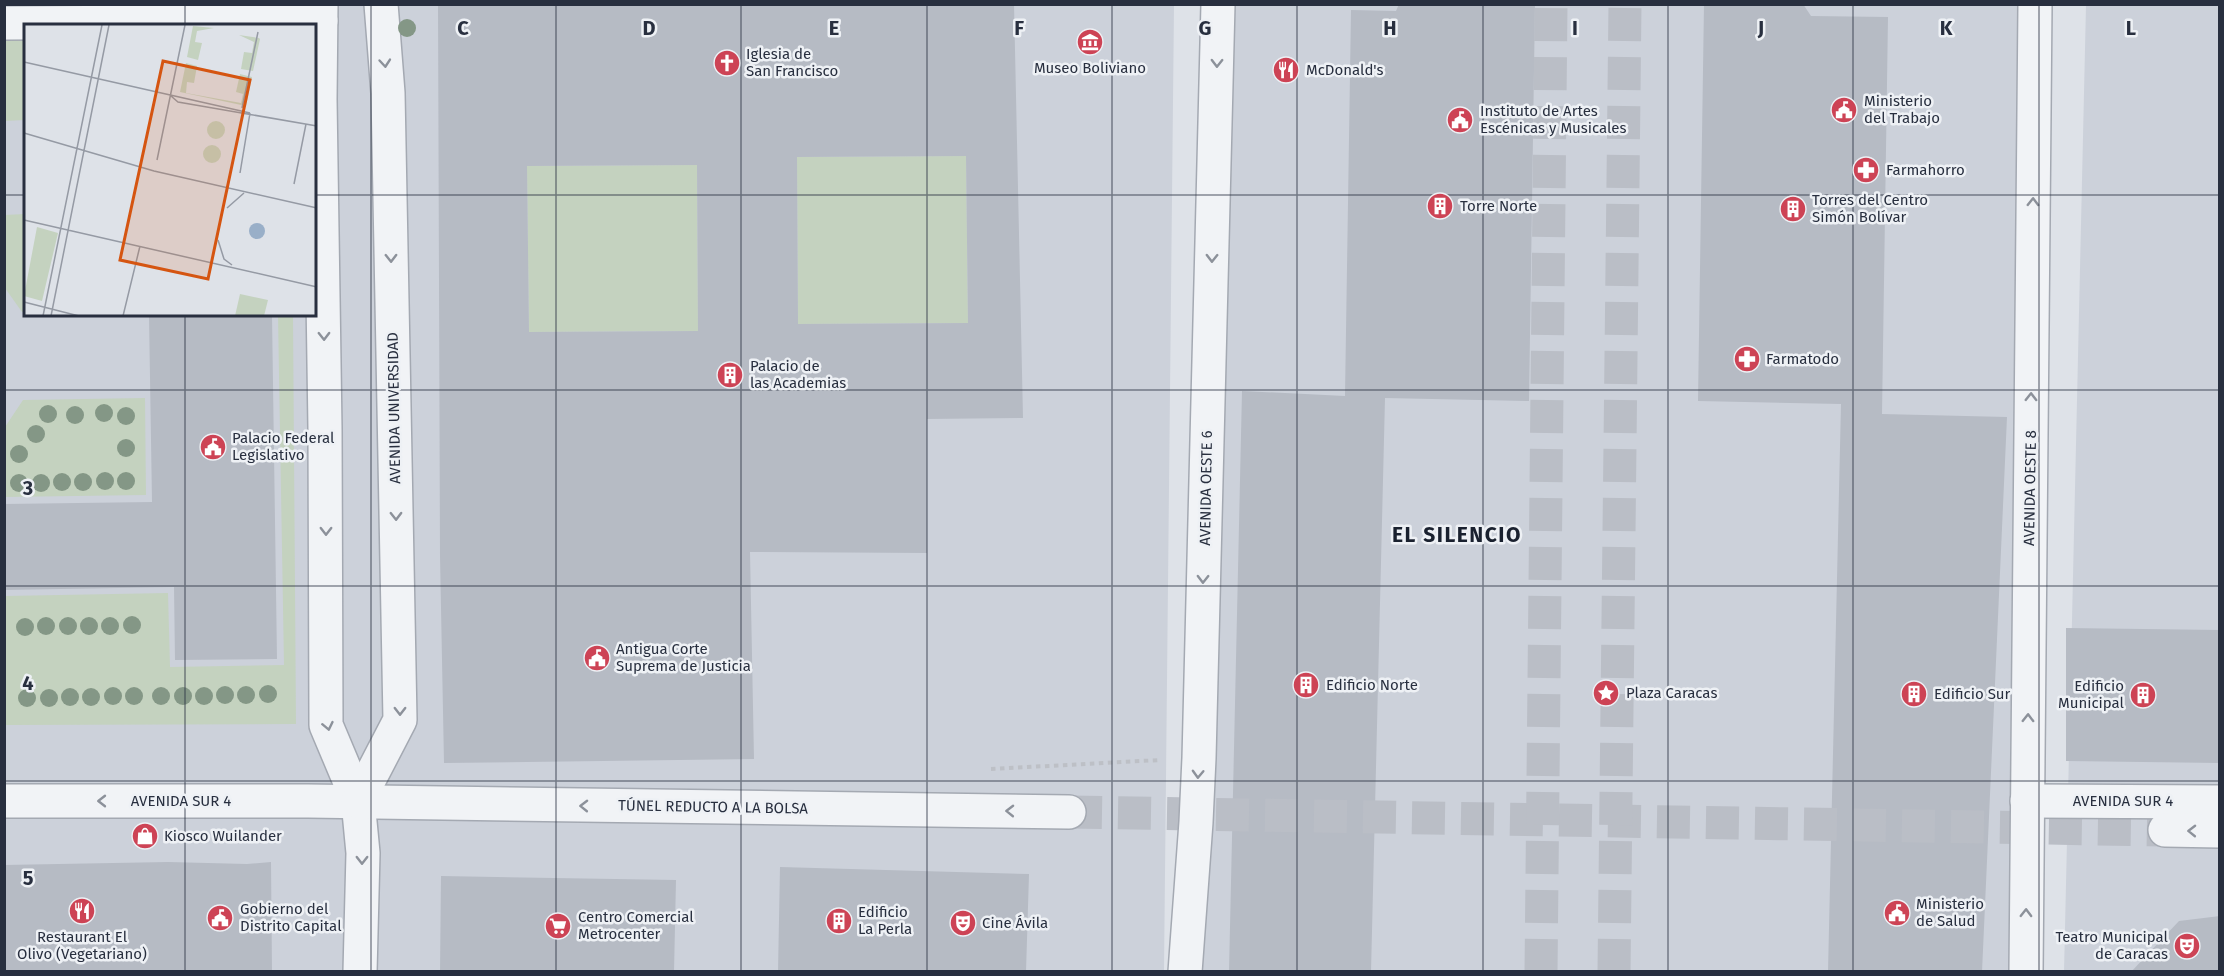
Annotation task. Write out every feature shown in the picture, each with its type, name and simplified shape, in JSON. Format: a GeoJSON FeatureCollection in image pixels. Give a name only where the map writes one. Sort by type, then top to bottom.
{"type":"FeatureCollection","features":[{"type":"Feature","properties":{"kind":"street","name":"AVENIDA UNIVERSIDAD"},"geometry":{"type":"LineString","coordinates":[[358,801],[400,720],[388,93],[381,4]]}},
{"type":"Feature","properties":{"kind":"street","name":"AVENIDA OESTE 6"},"geometry":{"type":"LineString","coordinates":[[1185,972],[1199,758],[1218,4]]}},
{"type":"Feature","properties":{"kind":"street","name":"AVENIDA OESTE 8"},"geometry":{"type":"LineString","coordinates":[[2026,972],[2035,4]]}},
{"type":"Feature","properties":{"kind":"street"},"geometry":{"type":"LineString","coordinates":[[4,23],[321,13],[326,725],[358,801],[363,853],[360,972]]}},
{"type":"Feature","properties":{"kind":"street","name":"AVENIDA SUR 4"},"geometry":{"type":"LineString","coordinates":[[4,801],[358,801]]}},
{"type":"Feature","properties":{"kind":"street","name":"TÚNEL REDUCTO A LA BOLSA"},"geometry":{"type":"LineString","coordinates":[[358,801],[1069,812]]}},
{"type":"Feature","properties":{"kind":"street","name":"AVENIDA SUR 4"},"geometry":{"type":"LineString","coordinates":[[2027,801],[2220,802]]}},
{"type":"Feature","properties":{"kind":"street"},"geometry":{"type":"LineString","coordinates":[[2165,830],[2220,831]]}},
{"type":"Feature","properties":{"kind":"shaded area"},"geometry":{"type":"Polygon","coordinates":[[[5,5],[1174,5],[1164,971],[5,972],[5,5]]]}},
{"type":"Feature","properties":{"kind":"shaded area"},"geometry":{"type":"Polygon","coordinates":[[[1227,5],[2024,5],[2011,971],[1200,972],[1227,5]]]}},
{"type":"Feature","properties":{"kind":"shaded area"},"geometry":{"type":"Polygon","coordinates":[[[2086,5],[2219,5],[2219,971],[2064,972],[2086,5]]]}},
{"type":"Feature","properties":{"kind":"green space"},"geometry":{"type":"Polygon","coordinates":[[[4,5],[292,5],[292,24],[24,24],[24,120],[5,121],[4,5]]]}},
{"type":"Feature","properties":{"kind":"green space"},"geometry":{"type":"Polygon","coordinates":[[[966,156],[968,323],[798,324],[797,157],[966,156]]]}},
{"type":"Feature","properties":{"kind":"green space"},"geometry":{"type":"Polygon","coordinates":[[[697,165],[698,331],[529,332],[527,166],[697,165]]]}},
{"type":"Feature","properties":{"kind":"green space"},"geometry":{"type":"Polygon","coordinates":[[[24,214],[24,312],[5,288],[4,215],[24,214]]]}},
{"type":"Feature","properties":{"kind":"green space"},"geometry":{"type":"Polygon","coordinates":[[[278,316],[293,316],[296,724],[5,725],[5,596],[168,593],[170,667],[284,665],[278,316]]]}},
{"type":"Feature","properties":{"kind":"green space"},"geometry":{"type":"Polygon","coordinates":[[[145,398],[146,495],[5,497],[5,427],[23,400],[145,398]]]}},
{"type":"Feature","properties":{"kind":"building"},"geometry":{"type":"Polygon","coordinates":[[[438,4],[1014,4],[1023,418],[927,419],[927,553],[750,552],[754,759],[444,763],[440,556],[438,4]],[[966,156],[797,157],[798,324],[968,323],[966,156]],[[697,165],[527,166],[529,332],[698,331],[697,165]]]}},
{"type":"Feature","properties":{"kind":"building"},"geometry":{"type":"Polygon","coordinates":[[[1399,4],[1535,4],[1529,401],[1385,398],[1371,972],[1229,972],[1242,391],[1345,396],[1351,10],[1396,11],[1399,4]]]}},
{"type":"Feature","properties":{"kind":"building"},"geometry":{"type":"Polygon","coordinates":[[[1704,4],[1803,4],[1811,16],[1888,17],[1882,414],[2007,417],[1982,972],[1828,972],[1841,404],[1698,401],[1704,4]]]}},
{"type":"Feature","properties":{"kind":"building","name":"Palacio Federal Legislativo"},"geometry":{"type":"Polygon","coordinates":[[[149,316],[272,316],[277,659],[175,660],[174,587],[4,590],[4,504],[152,502],[149,316]]]}},
{"type":"Feature","properties":{"kind":"building","name":"Edificio Municipal"},"geometry":{"type":"Polygon","coordinates":[[[2066,628],[2220,630],[2220,763],[2066,761],[2066,628]]]}},
{"type":"Feature","properties":{"kind":"building"},"geometry":{"type":"Polygon","coordinates":[[[168,862],[247,864],[271,862],[272,972],[4,972],[4,865],[168,862]]]}},
{"type":"Feature","properties":{"kind":"building"},"geometry":{"type":"Polygon","coordinates":[[[780,867],[1029,874],[1026,972],[778,972],[780,867]]]}},
{"type":"Feature","properties":{"kind":"building","name":"Centro Comercial Metrocenter"},"geometry":{"type":"Polygon","coordinates":[[[441,876],[676,880],[674,972],[440,972],[441,876]]]}},
{"type":"Feature","properties":{"kind":"building","name":"Teatro Municipal de Caracas"},"geometry":{"type":"Polygon","coordinates":[[[2220,916],[2220,972],[2131,972],[2179,921],[2220,916]]]}},
{"type":"Feature","properties":{"kind":"tunnel"},"geometry":{"type":"LineString","coordinates":[[1541,972],[1551,4]]}},
{"type":"Feature","properties":{"kind":"tunnel"},"geometry":{"type":"LineString","coordinates":[[1614,972],[1625,4]]}},
{"type":"Feature","properties":{"kind":"tunnel"},"geometry":{"type":"LineString","coordinates":[[1069,812],[2165,830]]}},
{"type":"Feature","properties":{"kind":"place","name":"Museo Boliviano"},"geometry":{"type":"Point","coordinates":[1090,42]}},
{"type":"Feature","properties":{"kind":"place","name":"Iglesia de San Francisco"},"geometry":{"type":"Point","coordinates":[727,63]}},
{"type":"Feature","properties":{"kind":"place","name":"McDonald's"},"geometry":{"type":"Point","coordinates":[1286,70]}},
{"type":"Feature","properties":{"kind":"place","name":"Ministerio del Trabajo"},"geometry":{"type":"Point","coordinates":[1844,110]}},
{"type":"Feature","properties":{"kind":"place","name":"Instituto de Artes Escénicas y Musicales"},"geometry":{"type":"Point","coordinates":[1460,120]}},
{"type":"Feature","properties":{"kind":"place","name":"Farmahorro"},"geometry":{"type":"Point","coordinates":[1866,170]}},
{"type":"Feature","properties":{"kind":"place","name":"Torre Norte"},"geometry":{"type":"Point","coordinates":[1440,206]}},
{"type":"Feature","properties":{"kind":"place","name":"Torres del Centro Simón Bolívar"},"geometry":{"type":"Point","coordinates":[1793,209]}},
{"type":"Feature","properties":{"kind":"place","name":"Farmatodo"},"geometry":{"type":"Point","coordinates":[1747,359]}},
{"type":"Feature","properties":{"kind":"place","name":"Palacio de las Academias"},"geometry":{"type":"Point","coordinates":[730,375]}},
{"type":"Feature","properties":{"kind":"place","name":"Palacio Federal Legislativo"},"geometry":{"type":"Point","coordinates":[213,447]}},
{"type":"Feature","properties":{"kind":"place","name":"Antigua Corte Suprema de Justicia"},"geometry":{"type":"Point","coordinates":[597,658]}},
{"type":"Feature","properties":{"kind":"place","name":"Edificio Norte"},"geometry":{"type":"Point","coordinates":[1306,685]}},
{"type":"Feature","properties":{"kind":"place","name":"Plaza Caracas"},"geometry":{"type":"Point","coordinates":[1606,693]}},
{"type":"Feature","properties":{"kind":"place","name":"Edificio Sur"},"geometry":{"type":"Point","coordinates":[1914,694]}},
{"type":"Feature","properties":{"kind":"place","name":"Edificio Municipal"},"geometry":{"type":"Point","coordinates":[2143,695]}},
{"type":"Feature","properties":{"kind":"place","name":"Kiosco Wuilander"},"geometry":{"type":"Point","coordinates":[145,836]}},
{"type":"Feature","properties":{"kind":"place","name":"Restaurant El Olivo (Vegetariano)"},"geometry":{"type":"Point","coordinates":[82,911]}},
{"type":"Feature","properties":{"kind":"place","name":"Ministerio de Salud"},"geometry":{"type":"Point","coordinates":[1897,913]}},
{"type":"Feature","properties":{"kind":"place","name":"Gobierno del Distrito Capital"},"geometry":{"type":"Point","coordinates":[220,918]}},
{"type":"Feature","properties":{"kind":"place","name":"Edificio La Perla"},"geometry":{"type":"Point","coordinates":[839,921]}},
{"type":"Feature","properties":{"kind":"place","name":"Cine Ávila"},"geometry":{"type":"Point","coordinates":[963,923]}},
{"type":"Feature","properties":{"kind":"place","name":"Centro Comercial Metrocenter"},"geometry":{"type":"Point","coordinates":[558,926]}},
{"type":"Feature","properties":{"kind":"place","name":"Teatro Municipal de Caracas"},"geometry":{"type":"Point","coordinates":[2187,946]}},
{"type":"Feature","properties":{"kind":"district","name":"EL SILENCIO"},"geometry":{"type":"Point","coordinates":[1457,535]}}]}
